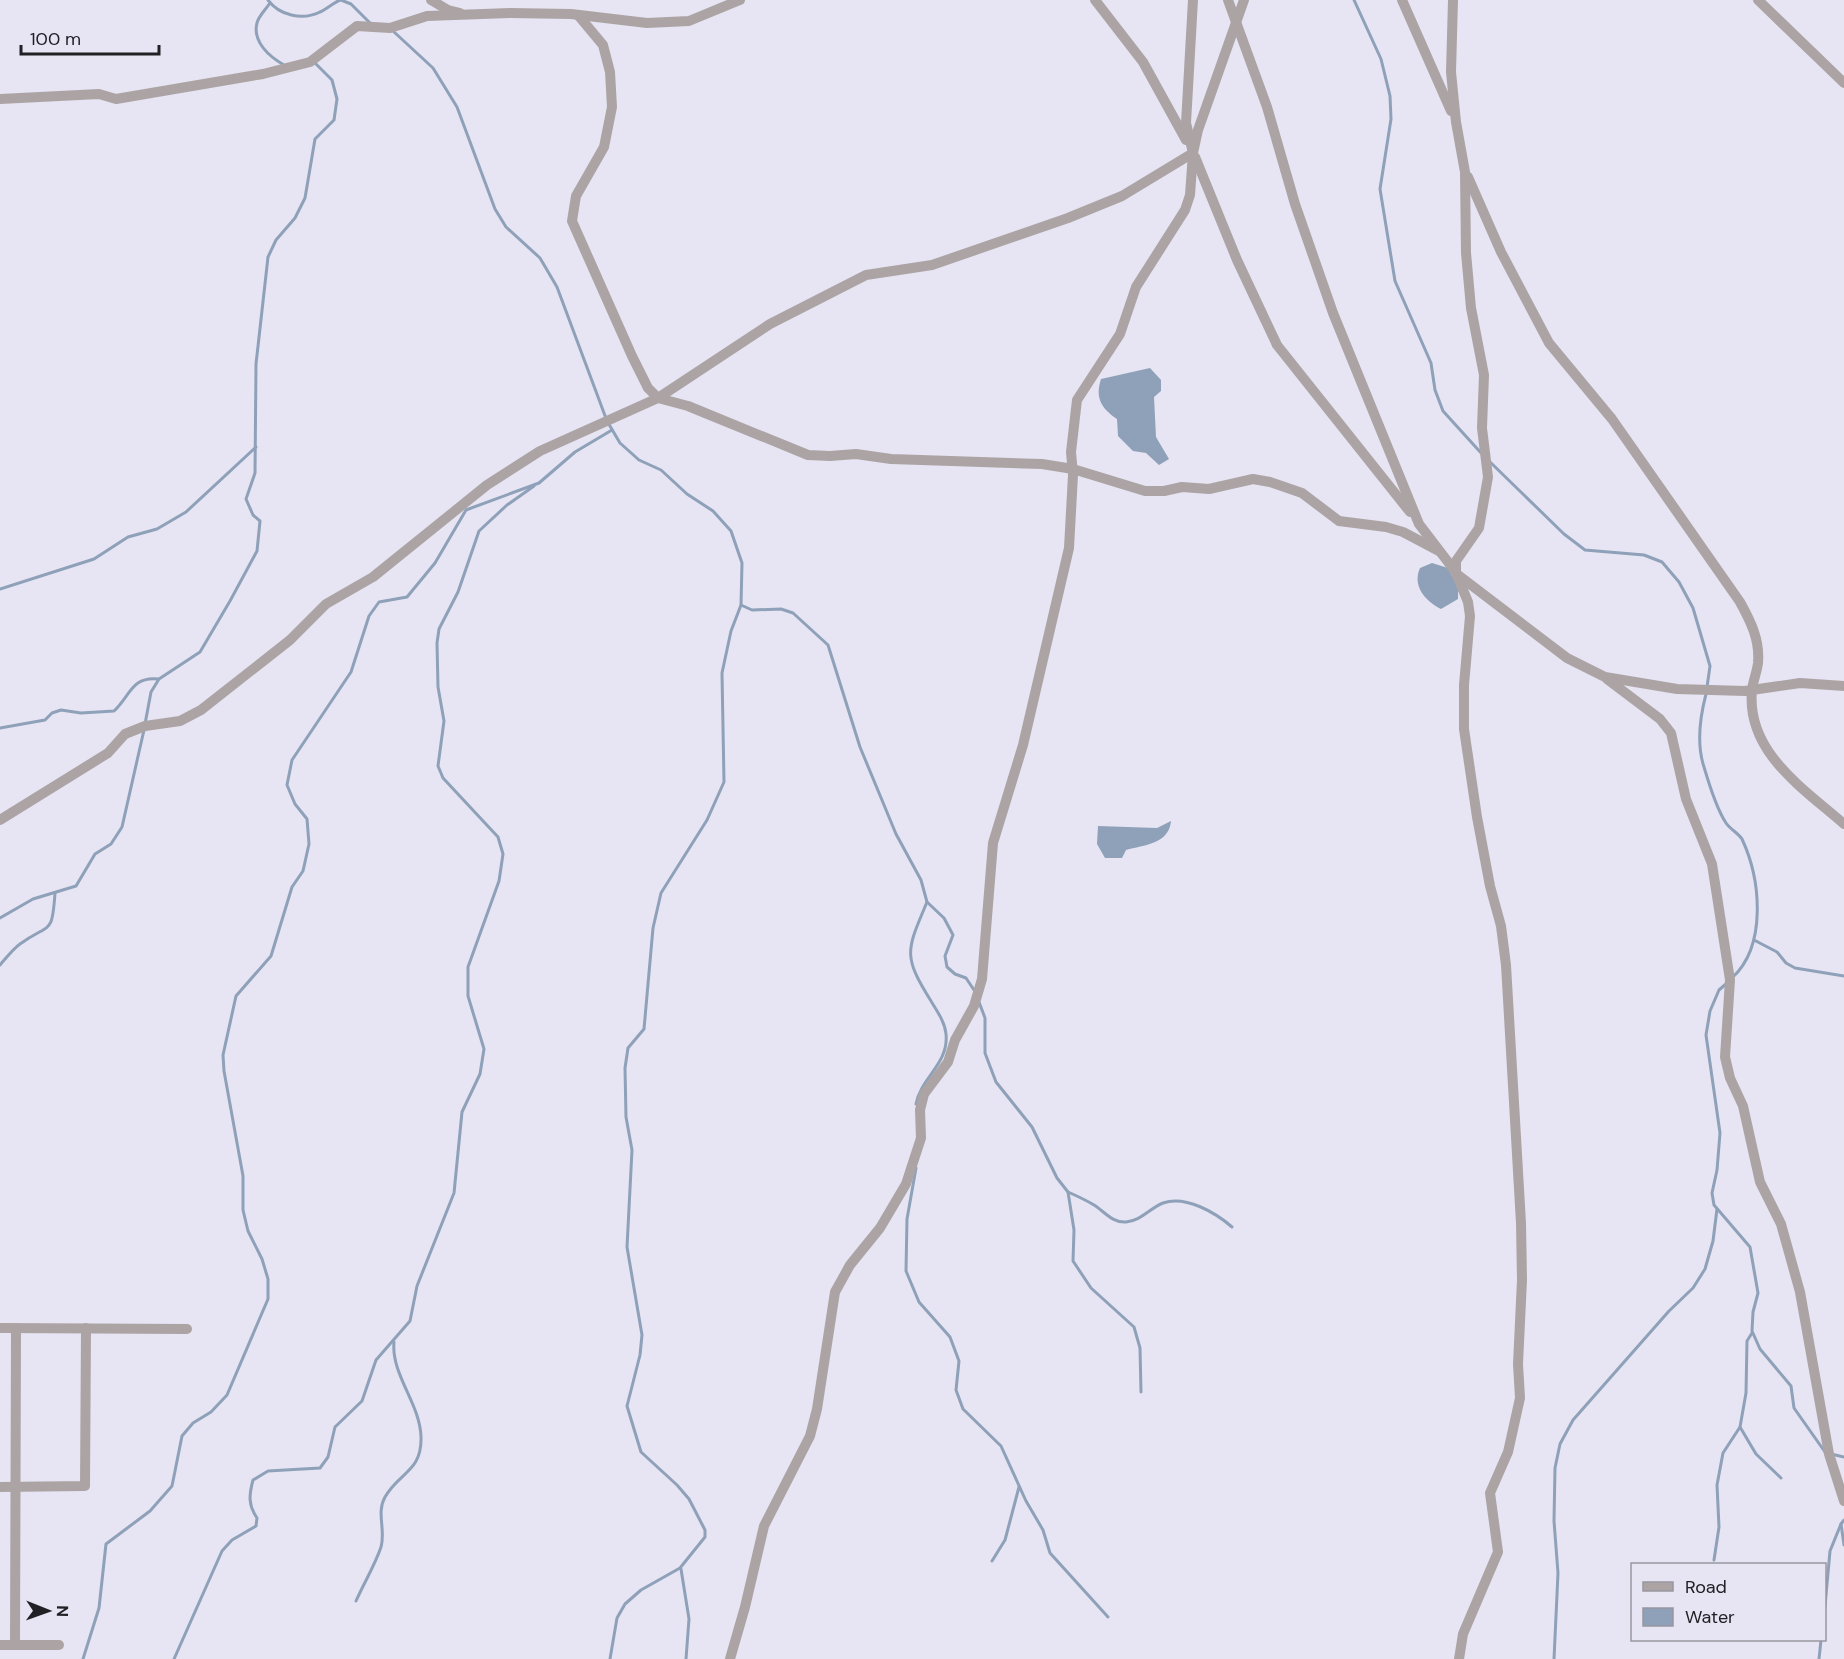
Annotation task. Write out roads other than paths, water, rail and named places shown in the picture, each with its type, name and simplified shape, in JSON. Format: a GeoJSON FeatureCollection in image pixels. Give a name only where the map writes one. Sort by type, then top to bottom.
{"type":"FeatureCollection","features":[{"type":"Feature","properties":{"kind":"street"},"geometry":{"type":"LineString","coordinates":[[431,0],[448,10],[474,15]]}},
{"type":"Feature","properties":{"kind":"street"},"geometry":{"type":"LineString","coordinates":[[0,99],[99,94],[116,99],[263,74],[310,62],[357,26],[390,28],[427,16],[510,13],[578,15],[647,23],[689,21],[740,0]]}},
{"type":"Feature","properties":{"kind":"street"},"geometry":{"type":"LineString","coordinates":[[1095,0],[1143,62],[1193,153],[1237,260],[1277,345],[1456,573],[1567,658],[1605,677],[1660,719],[1671,733],[1686,799],[1712,864],[1730,980],[1725,1057],[1730,1078],[1743,1106],[1760,1182],[1781,1224],[1800,1292],[1829,1454],[1844,1501]]}},
{"type":"Feature","properties":{"kind":"street"},"geometry":{"type":"LineString","coordinates":[[1193,0],[1186,123],[1193,153]]}},
{"type":"Feature","properties":{"kind":"street"},"geometry":{"type":"LineString","coordinates":[[1228,0],[1268,107],[1295,204],[1333,313],[1419,524]]}},
{"type":"Feature","properties":{"kind":"street"},"geometry":{"type":"LineString","coordinates":[[730,1659],[764,1526],[810,1436],[835,1292],[850,1265],[880,1228],[906,1184],[921,1138],[920,1110],[924,1094],[948,1062],[955,1040],[974,1006],[982,979],[993,843],[1023,745],[1069,548],[1073,469],[1071,452],[1077,400],[1084,385],[1120,334],[1136,287],[1185,210],[1190,195],[1193,153],[1198,130],[1244,0]]}},
{"type":"Feature","properties":{"kind":"street"},"geometry":{"type":"LineString","coordinates":[[1402,0],[1456,122]]}},
{"type":"Feature","properties":{"kind":"street"},"geometry":{"type":"LineString","coordinates":[[1453,0],[1451,72],[1456,122],[1466,172],[1466,253],[1472,308],[1484,375],[1482,428],[1488,477],[1479,528],[1457,556],[1456,573],[1468,602],[1470,616],[1464,685],[1464,729],[1477,817],[1490,886],[1501,926],[1506,965],[1522,1280],[1518,1418],[1509,1452],[1490,1493],[1498,1552],[1463,1634],[1459,1659]]}},
{"type":"Feature","properties":{"kind":"street"},"geometry":{"type":"LineString","coordinates":[[1758,0],[1844,83]]}},
{"type":"Feature","properties":{"kind":"street"},"geometry":{"type":"LineString","coordinates":[[578,15],[603,45],[610,72],[612,107],[604,147],[576,196],[572,221],[632,356],[648,388],[658,398],[688,406],[807,454],[830,456],[856,454],[891,459],[1042,464],[1073,469],[1145,491],[1164,491],[1182,487],[1209,489],[1253,479],[1270,482],[1302,494],[1339,521],[1403,532],[1439,551]]}},
{"type":"Feature","properties":{"kind":"street"},"geometry":{"type":"LineString","coordinates":[[0,820],[108,753],[126,734],[145,726],[180,721],[201,710],[290,640],[326,604],[373,577],[487,485],[540,451],[658,398],[770,324],[866,275],[932,265],[1068,218],[1122,196],[1193,153]]}},
{"type":"Feature","properties":{"kind":"street"},"geometry":{"type":"LineString","coordinates":[[1466,172],[1501,252],[1549,343],[1612,419],[1740,602],[1752,624],[1757,641],[1758,662],[1752,690],[1755,723],[1766,750],[1779,765],[1844,824]]}},
{"type":"Feature","properties":{"kind":"street"},"geometry":{"type":"LineString","coordinates":[[1605,677],[1677,689],[1752,690],[1800,683],[1844,686]]}},
{"type":"Feature","properties":{"kind":"street"},"geometry":{"type":"LineString","coordinates":[[0,1328],[188,1329]]}},
{"type":"Feature","properties":{"kind":"street"},"geometry":{"type":"LineString","coordinates":[[15,1645],[16,1328]]}},
{"type":"Feature","properties":{"kind":"street"},"geometry":{"type":"LineString","coordinates":[[0,1487],[85,1486],[86,1328]]}},
{"type":"Feature","properties":{"kind":"street"},"geometry":{"type":"LineString","coordinates":[[0,1645],[59,1645]]}},
{"type":"Feature","properties":{"kind":"water"},"geometry":{"type":"Polygon","coordinates":[[[1150,368],[1161,380],[1161,391],[1154,397],[1156,437],[1169,459],[1159,465],[1146,453],[1133,451],[1118,436],[1117,419],[1103,407],[1099,397],[1101,379],[1150,368]]]}},
{"type":"Feature","properties":{"kind":"water"},"geometry":{"type":"Polygon","coordinates":[[[1432,563],[1448,568],[1458,588],[1458,599],[1441,609],[1425,597],[1419,587],[1420,568],[1432,563]]]}},
{"type":"Feature","properties":{"kind":"water"},"geometry":{"type":"Polygon","coordinates":[[[1171,821],[1166,835],[1161,839],[1148,845],[1126,850],[1122,858],[1105,858],[1097,844],[1098,826],[1157,828],[1171,821]]]}},
{"type":"Feature","properties":{"kind":"waterway"},"geometry":{"type":"LineString","coordinates":[[268,0],[285,13],[299,16],[313,15],[340,0]]}},
{"type":"Feature","properties":{"kind":"waterway"},"geometry":{"type":"LineString","coordinates":[[341,0],[351,4],[370,23]]}},
{"type":"Feature","properties":{"kind":"waterway"},"geometry":{"type":"LineString","coordinates":[[1354,0],[1381,59],[1390,96],[1391,119],[1380,189],[1395,281],[1431,363],[1435,390],[1443,411],[1482,454]]}},
{"type":"Feature","properties":{"kind":"waterway"},"geometry":{"type":"LineString","coordinates":[[270,3],[258,21],[257,36],[263,48],[284,65]]}},
{"type":"Feature","properties":{"kind":"waterway"},"geometry":{"type":"LineString","coordinates":[[393,31],[433,68],[457,107],[495,209],[506,227],[540,258],[557,287],[607,421],[620,443],[639,460],[661,470],[687,494],[713,511],[731,531],[742,563],[741,605],[731,631],[722,673],[724,782],[707,820],[661,893],[653,928],[644,1029],[628,1048],[625,1068],[626,1117],[632,1150],[627,1247],[642,1335],[640,1355],[627,1406],[641,1452],[689,1499],[705,1530],[705,1537],[680,1568],[641,1590],[625,1604],[617,1618],[610,1659]]}},
{"type":"Feature","properties":{"kind":"waterway"},"geometry":{"type":"LineString","coordinates":[[145,724],[151,692],[159,679],[200,652],[257,551],[260,521],[253,515],[246,499],[255,473],[256,364],[268,257],[276,240],[295,218],[305,198],[315,139],[334,120],[337,99],[332,80],[315,63]]}},
{"type":"Feature","properties":{"kind":"waterway"},"geometry":{"type":"LineString","coordinates":[[83,1659],[99,1608],[106,1544],[150,1511],[172,1486],[182,1436],[193,1423],[211,1412],[227,1395],[268,1299],[268,1279],[262,1259],[248,1231],[243,1210],[243,1176],[223,1055],[236,996],[271,956],[292,887],[303,871],[309,844],[307,819],[295,804],[287,785],[292,760],[351,672],[369,616],[379,602],[407,597],[435,563],[466,510],[539,483],[575,452],[612,430]]}},
{"type":"Feature","properties":{"kind":"waterway"},"geometry":{"type":"LineString","coordinates":[[0,589],[94,559],[128,537],[157,529],[186,512],[256,447]]}},
{"type":"Feature","properties":{"kind":"waterway"},"geometry":{"type":"LineString","coordinates":[[1489,461],[1564,534],[1585,550],[1644,555],[1662,562],[1679,582],[1693,608],[1710,666],[1707,687]]}},
{"type":"Feature","properties":{"kind":"waterway"},"geometry":{"type":"LineString","coordinates":[[174,1659],[222,1551],[232,1540],[256,1526],[257,1518],[250,1500],[253,1480],[268,1471],[320,1468],[328,1457],[335,1427],[362,1401],[376,1360],[410,1321],[417,1286],[454,1193],[462,1112],[480,1074],[484,1049],[468,996],[468,967],[499,881],[503,854],[498,837],[443,778],[438,766],[444,721],[438,687],[437,643],[439,629],[458,592],[479,531],[507,505],[534,486]]}},
{"type":"Feature","properties":{"kind":"waterway"},"geometry":{"type":"LineString","coordinates":[[741,605],[752,610],[781,609],[793,613],[828,645],[860,747],[896,834],[921,880],[927,902],[912,942],[912,962],[915,973],[942,1021],[946,1034],[946,1045],[939,1062],[923,1086],[916,1104]]}},
{"type":"Feature","properties":{"kind":"waterway"},"geometry":{"type":"LineString","coordinates":[[0,728],[45,720],[52,713],[61,710],[81,713],[114,711],[137,684],[149,679],[158,679]]}},
{"type":"Feature","properties":{"kind":"waterway"},"geometry":{"type":"LineString","coordinates":[[1706,694],[1700,730],[1702,758],[1722,817],[1742,839],[1753,874],[1756,893],[1756,931],[1751,949],[1743,965],[1732,978]]}},
{"type":"Feature","properties":{"kind":"waterway"},"geometry":{"type":"LineString","coordinates":[[0,918],[33,899],[76,886],[95,854],[111,844],[122,827],[144,730]]}},
{"type":"Feature","properties":{"kind":"waterway"},"geometry":{"type":"LineString","coordinates":[[0,965],[17,946],[48,927],[51,923],[55,893]]}},
{"type":"Feature","properties":{"kind":"waterway"},"geometry":{"type":"LineString","coordinates":[[927,902],[944,918],[953,935],[945,956],[947,967],[955,974],[966,978],[974,990]]}},
{"type":"Feature","properties":{"kind":"waterway"},"geometry":{"type":"LineString","coordinates":[[1754,940],[1777,952],[1786,963],[1795,968],[1844,976]]}},
{"type":"Feature","properties":{"kind":"waterway"},"geometry":{"type":"LineString","coordinates":[[1727,983],[1719,990],[1710,1011],[1706,1035],[1720,1133],[1717,1170],[1712,1193],[1714,1205],[1750,1247],[1758,1293],[1753,1312],[1752,1331],[1760,1349],[1791,1386],[1794,1408],[1825,1452]]}},
{"type":"Feature","properties":{"kind":"waterway"},"geometry":{"type":"LineString","coordinates":[[979,1002],[985,1018],[985,1053],[996,1082],[1032,1127],[1057,1178],[1068,1192],[1074,1230],[1073,1261],[1091,1288],[1134,1327],[1140,1348],[1141,1392]]}},
{"type":"Feature","properties":{"kind":"waterway"},"geometry":{"type":"LineString","coordinates":[[916,1168],[907,1219],[906,1271],[919,1302],[950,1337],[959,1361],[956,1390],[963,1409],[1001,1446],[1026,1501],[1043,1530],[1050,1553],[1108,1617]]}},
{"type":"Feature","properties":{"kind":"waterway"},"geometry":{"type":"LineString","coordinates":[[1068,1192],[1091,1203],[1112,1219],[1121,1222],[1136,1219],[1163,1203],[1181,1201],[1209,1211],[1232,1227]]}},
{"type":"Feature","properties":{"kind":"waterway"},"geometry":{"type":"LineString","coordinates":[[1554,1659],[1558,1573],[1554,1521],[1555,1468],[1560,1444],[1573,1420],[1669,1311],[1693,1288],[1705,1269],[1713,1241],[1717,1209]]}},
{"type":"Feature","properties":{"kind":"waterway"},"geometry":{"type":"LineString","coordinates":[[1714,1560],[1719,1527],[1717,1485],[1723,1453],[1740,1427],[1746,1393],[1747,1341],[1752,1333]]}},
{"type":"Feature","properties":{"kind":"waterway"},"geometry":{"type":"LineString","coordinates":[[356,1601],[381,1547],[382,1503],[391,1489],[414,1465],[420,1449],[421,1437],[416,1412],[397,1366],[394,1342]]}},
{"type":"Feature","properties":{"kind":"waterway"},"geometry":{"type":"LineString","coordinates":[[1740,1427],[1756,1454],[1781,1478]]}},
{"type":"Feature","properties":{"kind":"waterway"},"geometry":{"type":"LineString","coordinates":[[1831,1454],[1844,1457]]}},
{"type":"Feature","properties":{"kind":"waterway"},"geometry":{"type":"LineString","coordinates":[[992,1561],[1005,1540],[1019,1487]]}},
{"type":"Feature","properties":{"kind":"waterway"},"geometry":{"type":"LineString","coordinates":[[1844,1520],[1841,1524],[1844,1545]]}},
{"type":"Feature","properties":{"kind":"waterway"},"geometry":{"type":"LineString","coordinates":[[1826,1595],[1830,1551],[1841,1524]]}},
{"type":"Feature","properties":{"kind":"waterway"},"geometry":{"type":"LineString","coordinates":[[681,1569],[689,1619],[686,1659]]}},
{"type":"Feature","properties":{"kind":"waterway"},"geometry":{"type":"LineString","coordinates":[[1819,1659],[1821,1641]]}}]}
